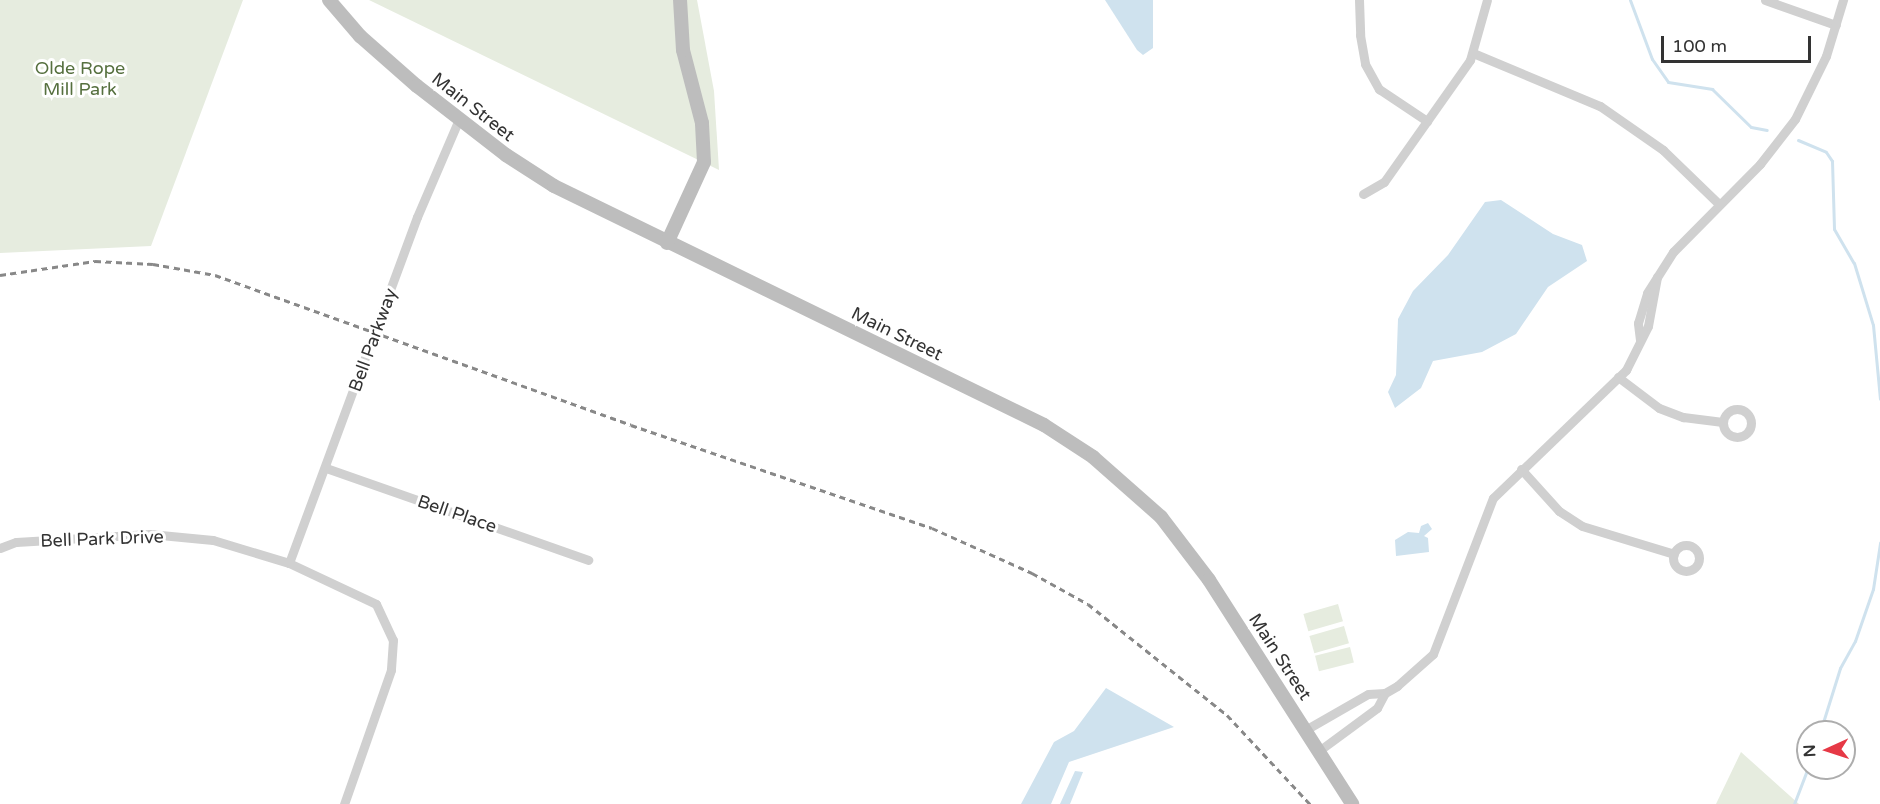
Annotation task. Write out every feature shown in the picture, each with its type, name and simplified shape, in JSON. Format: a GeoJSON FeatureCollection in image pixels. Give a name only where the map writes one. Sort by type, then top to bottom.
{"type":"FeatureCollection","features":[{"type":"Feature","properties":{"kind":"main road","name":"Main Street"},"geometry":{"type":"LineString","coordinates":[[329,0],[360,36],[459,119],[554,186],[1044,425],[1094,457],[1161,517],[1209,580],[1307,729],[1352,804]]}},
{"type":"Feature","properties":{"kind":"main road"},"geometry":{"type":"LineString","coordinates":[[667,243],[699,179],[705,142],[682,50],[680,0]]}},
{"type":"Feature","properties":{"kind":"street"},"geometry":{"type":"LineString","coordinates":[[1359,0],[1360,35],[1365,64],[1379,89],[1427,121]]}},
{"type":"Feature","properties":{"kind":"street"},"geometry":{"type":"LineString","coordinates":[[1363,194],[1384,183],[1473,52],[1487,0]]}},
{"type":"Feature","properties":{"kind":"street"},"geometry":{"type":"LineString","coordinates":[[1765,0],[1836,25]]}},
{"type":"Feature","properties":{"kind":"street"},"geometry":{"type":"LineString","coordinates":[[1320,750],[1377,708],[1385,693],[1418,671],[1433,654],[1490,503],[1521,469],[1626,370],[1648,326],[1657,278],[1684,237],[1760,164],[1795,119],[1826,56],[1843,0]]}},
{"type":"Feature","properties":{"kind":"street"},"geometry":{"type":"LineString","coordinates":[[1473,52],[1600,106],[1663,150],[1719,204]]}},
{"type":"Feature","properties":{"kind":"street","name":"Bell Parkway"},"geometry":{"type":"LineString","coordinates":[[289,562],[326,468],[417,217],[459,119]]}},
{"type":"Feature","properties":{"kind":"street"},"geometry":{"type":"LineString","coordinates":[[1618,377],[1659,408],[1683,417],[1723,422]]}},
{"type":"Feature","properties":{"kind":"street","name":"Bell Place"},"geometry":{"type":"LineString","coordinates":[[326,468],[588,560]]}},
{"type":"Feature","properties":{"kind":"street"},"geometry":{"type":"LineString","coordinates":[[1521,469],[1559,511],[1582,526],[1674,554]]}},
{"type":"Feature","properties":{"kind":"street","name":"Bell Park Drive"},"geometry":{"type":"LineString","coordinates":[[0,548],[16,542],[150,534],[213,540],[289,562],[376,604],[393,640],[391,670],[344,804]]}},
{"type":"Feature","properties":{"kind":"street"},"geometry":{"type":"LineString","coordinates":[[1307,729],[1368,694],[1385,693]]}},
{"type":"Feature","properties":{"kind":"green space","name":"Olde Rope Mill Park"},"geometry":{"type":"Polygon","coordinates":[[[0,0],[243,0],[151,246],[0,253],[0,0]]]}},
{"type":"Feature","properties":{"kind":"green space"},"geometry":{"type":"Polygon","coordinates":[[[369,0],[697,0],[714,91],[719,170],[369,0]]]}},
{"type":"Feature","properties":{"kind":"green space"},"geometry":{"type":"Polygon","coordinates":[[[1338,604],[1343,621],[1308,631],[1303,614],[1338,604]]]}},
{"type":"Feature","properties":{"kind":"green space"},"geometry":{"type":"Polygon","coordinates":[[[1344,626],[1349,643],[1314,653],[1309,636],[1344,626]]]}},
{"type":"Feature","properties":{"kind":"green space"},"geometry":{"type":"Polygon","coordinates":[[[1350,647],[1354,663],[1319,671],[1315,656],[1350,647]]]}},
{"type":"Feature","properties":{"kind":"green space"},"geometry":{"type":"Polygon","coordinates":[[[1741,752],[1799,804],[1716,804],[1741,752]]]}},
{"type":"Feature","properties":{"kind":"water"},"geometry":{"type":"Polygon","coordinates":[[[1105,0],[1153,0],[1153,48],[1143,55],[1137,50],[1105,0]]]}},
{"type":"Feature","properties":{"kind":"water"},"geometry":{"type":"Polygon","coordinates":[[[1501,200],[1553,234],[1582,245],[1587,261],[1548,287],[1516,334],[1482,352],[1433,361],[1421,388],[1395,408],[1388,392],[1396,375],[1398,319],[1413,291],[1448,255],[1485,202],[1501,200]]]}},
{"type":"Feature","properties":{"kind":"water"},"geometry":{"type":"Polygon","coordinates":[[[1428,523],[1432,529],[1424,536],[1428,538],[1429,552],[1396,556],[1395,540],[1408,532],[1419,533],[1421,526],[1428,523]]]}},
{"type":"Feature","properties":{"kind":"water"},"geometry":{"type":"Polygon","coordinates":[[[1106,688],[1174,727],[1069,762],[1051,804],[1021,804],[1054,742],[1074,731],[1106,688]]]}},
{"type":"Feature","properties":{"kind":"water"},"geometry":{"type":"Polygon","coordinates":[[[1075,771],[1083,772],[1070,804],[1060,804],[1075,771]]]}},
{"type":"Feature","properties":{"kind":"waterway"},"geometry":{"type":"LineString","coordinates":[[1630,0],[1652,59],[1668,82],[1712,89],[1751,127],[1767,130]]}},
{"type":"Feature","properties":{"kind":"waterway"},"geometry":{"type":"LineString","coordinates":[[1798,140],[1826,152],[1832,161],[1834,229],[1854,263],[1873,325],[1880,399]]}},
{"type":"Feature","properties":{"kind":"waterway"},"geometry":{"type":"LineString","coordinates":[[1824,720],[1840,668],[1855,641],[1873,589],[1880,543]]}},
{"type":"Feature","properties":{"kind":"waterway"},"geometry":{"type":"LineString","coordinates":[[1794,804],[1803,780]]}},
{"type":"Feature","properties":{"kind":"railway"},"geometry":{"type":"LineString","coordinates":[[0,275],[95,261],[153,264],[215,275],[631,425],[932,528],[1032,573],[1088,604],[1227,715],[1310,804]]}}]}
